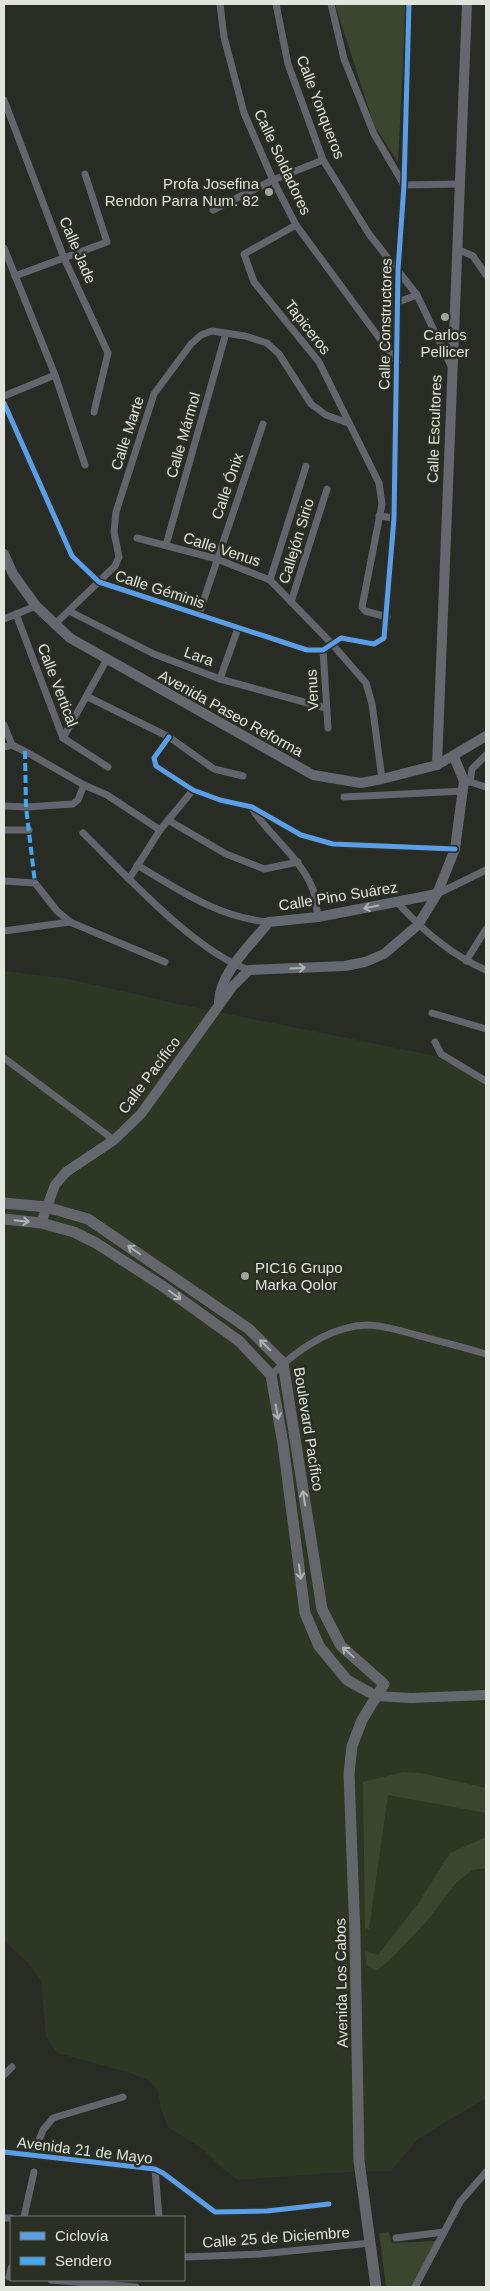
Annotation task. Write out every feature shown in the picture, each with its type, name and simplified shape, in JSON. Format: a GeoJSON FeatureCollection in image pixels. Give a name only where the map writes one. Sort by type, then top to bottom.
{"type":"FeatureCollection","features":[{"type":"Feature","properties":{"kind":"main road","name":"Calle Escultores"},"geometry":{"type":"LineString","coordinates":[[437,765],[451,366],[459,250],[467,4]]}},
{"type":"Feature","properties":{"kind":"main road","name":"Avenida Paseo Reforma"},"geometry":{"type":"LineString","coordinates":[[4,554],[12,574],[36,606],[70,638],[106,661],[313,775],[361,783],[382,779],[437,765],[454,757],[486,736]]}},
{"type":"Feature","properties":{"kind":"main road"},"geometry":{"type":"LineString","coordinates":[[249,970],[345,966],[365,962],[384,954],[418,926],[436,894],[455,849],[466,784],[454,757]]}},
{"type":"Feature","properties":{"kind":"main road","name":"Calle Pino Suárez"},"geometry":{"type":"LineString","coordinates":[[269,922],[318,917],[436,894]]}},
{"type":"Feature","properties":{"kind":"main road","name":"Calle Pacífico"},"geometry":{"type":"LineString","coordinates":[[219,1004],[220,993],[235,965],[269,922]]}},
{"type":"Feature","properties":{"kind":"main road","name":"Calle Pacífico"},"geometry":{"type":"LineString","coordinates":[[41,1223],[55,1185],[66,1172],[114,1140],[142,1114],[219,1004],[249,970]]}},
{"type":"Feature","properties":{"kind":"main road","name":"Boulevard Pacífico"},"geometry":{"type":"LineString","coordinates":[[4,1203],[46,1207],[88,1219],[249,1329],[283,1363],[322,1609],[341,1646],[384,1684]]}},
{"type":"Feature","properties":{"kind":"main road","name":"Boulevard Pacífico"},"geometry":{"type":"LineString","coordinates":[[4,1219],[41,1223],[74,1232],[96,1243],[161,1285],[239,1341],[271,1375],[283,1444],[306,1613],[319,1646],[348,1680],[376,1696]]}},
{"type":"Feature","properties":{"kind":"main road"},"geometry":{"type":"LineString","coordinates":[[384,1684],[398,1697]]}},
{"type":"Feature","properties":{"kind":"main road","name":"Avenida Los Cabos"},"geometry":{"type":"LineString","coordinates":[[376,2287],[359,2161],[355,1931],[349,1774],[352,1746],[356,1733],[384,1684]]}},
{"type":"Feature","properties":{"kind":"main road"},"geometry":{"type":"LineString","coordinates":[[376,1696],[486,1695]]}},
{"type":"Feature","properties":{"kind":"street","name":"Calle Soldadores"},"geometry":{"type":"LineString","coordinates":[[220,4],[224,38],[244,113],[272,180],[296,225],[397,362]]}},
{"type":"Feature","properties":{"kind":"street","name":"Calle Yonqueros"},"geometry":{"type":"LineString","coordinates":[[276,4],[288,64],[323,160],[369,234],[417,295],[451,366]]}},
{"type":"Feature","properties":{"kind":"street"},"geometry":{"type":"LineString","coordinates":[[331,4],[344,59],[374,134],[404,185],[461,184]]}},
{"type":"Feature","properties":{"kind":"street","name":"Calle Constructores"},"geometry":{"type":"LineString","coordinates":[[332,644],[341,638],[374,644],[379,642],[384,638],[387,617],[394,518],[398,270],[404,185],[409,4]]}},
{"type":"Feature","properties":{"kind":"street","name":"Calle Jade"},"geometry":{"type":"LineString","coordinates":[[4,100],[64,258],[108,353],[94,412]]}},
{"type":"Feature","properties":{"kind":"street"},"geometry":{"type":"LineString","coordinates":[[213,210],[272,180],[323,160]]}},
{"type":"Feature","properties":{"kind":"street"},"geometry":{"type":"LineString","coordinates":[[15,276],[107,242],[85,174]]}},
{"type":"Feature","properties":{"kind":"street","name":"Tapiceros"},"geometry":{"type":"LineString","coordinates":[[296,225],[244,254],[254,282],[319,362],[379,483],[382,504],[362,607],[365,611],[387,617]]}},
{"type":"Feature","properties":{"kind":"street"},"geometry":{"type":"LineString","coordinates":[[4,248],[55,374],[85,465]]}},
{"type":"Feature","properties":{"kind":"street"},"geometry":{"type":"LineString","coordinates":[[459,250],[472,256],[486,275]]}},
{"type":"Feature","properties":{"kind":"street"},"geometry":{"type":"LineString","coordinates":[[398,302],[417,295]]}},
{"type":"Feature","properties":{"kind":"street","name":"Calle Marte"},"geometry":{"type":"LineString","coordinates":[[54,625],[99,582],[114,566],[119,557],[114,532],[116,512],[154,394],[191,344],[201,335],[212,331],[267,343],[279,354],[311,404],[326,415],[348,423]]}},
{"type":"Feature","properties":{"kind":"street","name":"Calle Mármol"},"geometry":{"type":"LineString","coordinates":[[166,545],[226,333]]}},
{"type":"Feature","properties":{"kind":"street"},"geometry":{"type":"LineString","coordinates":[[4,396],[55,374]]}},
{"type":"Feature","properties":{"kind":"street","name":"Calle Géminis"},"geometry":{"type":"LineString","coordinates":[[4,403],[72,556],[99,582],[307,650],[324,650]]}},
{"type":"Feature","properties":{"kind":"street","name":"Calle Ónix"},"geometry":{"type":"LineString","coordinates":[[199,614],[263,424]]}},
{"type":"Feature","properties":{"kind":"street"},"geometry":{"type":"LineString","coordinates":[[270,580],[306,466]]}},
{"type":"Feature","properties":{"kind":"street","name":"Callejón Sirio"},"geometry":{"type":"LineString","coordinates":[[291,602],[327,489]]}},
{"type":"Feature","properties":{"kind":"street"},"geometry":{"type":"LineString","coordinates":[[379,516],[394,518]]}},
{"type":"Feature","properties":{"kind":"street","name":"Calle Venus"},"geometry":{"type":"LineString","coordinates":[[137,538],[217,559],[270,580],[332,644],[366,683],[372,704],[382,779]]}},
{"type":"Feature","properties":{"kind":"street"},"geometry":{"type":"LineString","coordinates":[[4,619],[36,606]]}},
{"type":"Feature","properties":{"kind":"street","name":"Lara"},"geometry":{"type":"LineString","coordinates":[[69,611],[154,654],[220,679],[326,708]]}},
{"type":"Feature","properties":{"kind":"street","name":"Calle Vertical"},"geometry":{"type":"LineString","coordinates":[[16,614],[63,738]]}},
{"type":"Feature","properties":{"kind":"street"},"geometry":{"type":"LineString","coordinates":[[220,679],[238,628]]}},
{"type":"Feature","properties":{"kind":"street"},"geometry":{"type":"LineString","coordinates":[[324,650],[332,644]]}},
{"type":"Feature","properties":{"kind":"street","name":"Venus"},"geometry":{"type":"LineString","coordinates":[[324,650],[328,728]]}},
{"type":"Feature","properties":{"kind":"street","name":"Calle Vertical"},"geometry":{"type":"LineString","coordinates":[[63,738],[88,697],[106,661]]}},
{"type":"Feature","properties":{"kind":"street"},"geometry":{"type":"LineString","coordinates":[[88,697],[168,737],[214,769],[243,776]]}},
{"type":"Feature","properties":{"kind":"street"},"geometry":{"type":"LineString","coordinates":[[4,725],[12,745],[84,785],[107,795],[160,830]]}},
{"type":"Feature","properties":{"kind":"street"},"geometry":{"type":"LineString","coordinates":[[168,737],[154,758],[154,763],[193,790],[220,800],[252,807],[301,835],[333,844],[455,849]]}},
{"type":"Feature","properties":{"kind":"street"},"geometry":{"type":"LineString","coordinates":[[63,738],[108,767]]}},
{"type":"Feature","properties":{"kind":"street"},"geometry":{"type":"LineString","coordinates":[[4,747],[12,745]]}},
{"type":"Feature","properties":{"kind":"street"},"geometry":{"type":"LineString","coordinates":[[466,784],[472,768],[486,755]]}},
{"type":"Feature","properties":{"kind":"street"},"geometry":{"type":"LineString","coordinates":[[344,797],[466,784],[486,787]]}},
{"type":"Feature","properties":{"kind":"street"},"geometry":{"type":"LineString","coordinates":[[4,806],[26,807],[73,804],[78,800],[84,785]]}},
{"type":"Feature","properties":{"kind":"street"},"geometry":{"type":"LineString","coordinates":[[129,879],[160,830],[193,790]]}},
{"type":"Feature","properties":{"kind":"street"},"geometry":{"type":"LineString","coordinates":[[252,807],[265,828],[298,862],[312,888],[318,917]]}},
{"type":"Feature","properties":{"kind":"street"},"geometry":{"type":"LineString","coordinates":[[168,820],[226,854],[264,869],[298,862]]}},
{"type":"Feature","properties":{"kind":"street"},"geometry":{"type":"LineString","coordinates":[[4,830],[29,830]]}},
{"type":"Feature","properties":{"kind":"street"},"geometry":{"type":"LineString","coordinates":[[83,833],[129,879],[214,953],[235,965],[249,970]]}},
{"type":"Feature","properties":{"kind":"street","name":"Calle Pino Suárez"},"geometry":{"type":"LineString","coordinates":[[137,865],[206,906],[248,920],[269,922]]}},
{"type":"Feature","properties":{"kind":"street"},"geometry":{"type":"LineString","coordinates":[[436,894],[486,870]]}},
{"type":"Feature","properties":{"kind":"street"},"geometry":{"type":"LineString","coordinates":[[4,881],[35,883],[57,911],[70,922],[164,962]]}},
{"type":"Feature","properties":{"kind":"street"},"geometry":{"type":"LineString","coordinates":[[397,902],[418,926],[466,961],[486,970]]}},
{"type":"Feature","properties":{"kind":"street"},"geometry":{"type":"LineString","coordinates":[[4,931],[70,922]]}},
{"type":"Feature","properties":{"kind":"street"},"geometry":{"type":"LineString","coordinates":[[466,961],[486,929]]}},
{"type":"Feature","properties":{"kind":"street"},"geometry":{"type":"LineString","coordinates":[[432,1014],[486,1029]]}},
{"type":"Feature","properties":{"kind":"street"},"geometry":{"type":"LineString","coordinates":[[435,1042],[440,1054],[486,1082]]}},
{"type":"Feature","properties":{"kind":"street"},"geometry":{"type":"LineString","coordinates":[[4,1058],[114,1140]]}},
{"type":"Feature","properties":{"kind":"street"},"geometry":{"type":"LineString","coordinates":[[271,1375],[283,1363],[317,1340],[339,1330],[368,1325],[403,1332],[486,1354]]}},
{"type":"Feature","properties":{"kind":"street"},"geometry":{"type":"LineString","coordinates":[[4,2075],[12,2067]]}},
{"type":"Feature","properties":{"kind":"street"},"geometry":{"type":"LineString","coordinates":[[33,2156],[43,2130],[53,2118],[123,2097]]}},
{"type":"Feature","properties":{"kind":"street","name":"Avenida 21 de Mayo"},"geometry":{"type":"LineString","coordinates":[[4,2152],[155,2169],[215,2212],[267,2211],[329,2204]]}},
{"type":"Feature","properties":{"kind":"street"},"geometry":{"type":"LineString","coordinates":[[155,2169],[159,2216]]}},
{"type":"Feature","properties":{"kind":"street"},"geometry":{"type":"LineString","coordinates":[[24,2216],[34,2172]]}},
{"type":"Feature","properties":{"kind":"street"},"geometry":{"type":"LineString","coordinates":[[415,2287],[460,2202],[486,2172]]}},
{"type":"Feature","properties":{"kind":"street"},"geometry":{"type":"LineString","coordinates":[[396,2238],[444,2232]]}},
{"type":"Feature","properties":{"kind":"street","name":"Calle 25 de Diciembre"},"geometry":{"type":"LineString","coordinates":[[185,2257],[260,2254],[371,2243]]}},
{"type":"Feature","properties":{"kind":"street"},"geometry":{"type":"LineString","coordinates":[[63,2281],[136,2287]]}},
{"type":"Feature","properties":{"kind":"shaded area"},"geometry":{"type":"Polygon","coordinates":[[[335,4],[406,4],[398,162],[374,125],[335,4]]]}},
{"type":"Feature","properties":{"kind":"shaded area"},"geometry":{"type":"Polygon","coordinates":[[[4,971],[69,979],[183,1005],[436,1056],[486,1080],[486,2098],[418,2139],[391,2171],[348,2172],[238,2180],[222,2168],[204,2150],[168,2127],[162,2112],[157,2089],[148,2080],[128,2072],[57,2053],[46,2037],[41,1981],[27,1962],[4,1941],[4,971]]]}},
{"type":"Feature","properties":{"kind":"shaded area"},"geometry":{"type":"Polygon","coordinates":[[[403,1772],[421,1773],[486,1788],[486,1813],[388,1795],[369,1929],[365,1928],[363,1782],[403,1772]]]}},
{"type":"Feature","properties":{"kind":"shaded area"},"geometry":{"type":"Polygon","coordinates":[[[486,1837],[486,1868],[472,1870],[455,1884],[426,1922],[390,1960],[376,1971],[366,1965],[365,1951],[378,1955],[419,1902],[450,1853],[486,1837]]]}},
{"type":"Feature","properties":{"kind":"shaded area"},"geometry":{"type":"Polygon","coordinates":[[[389,2232],[392,2243],[437,2241],[413,2287],[386,2287],[379,2233],[389,2232]]]}},
{"type":"Feature","properties":{"kind":"marked path"},"geometry":{"type":"LineString","coordinates":[[25,751],[26,807],[35,883]]}},
{"type":"Feature","properties":{"kind":"cycle path"},"geometry":{"type":"LineString","coordinates":[[4,403],[72,556],[99,582],[307,650],[323,650],[341,638],[374,644],[384,638],[394,518],[398,270],[404,185],[409,4]]}},
{"type":"Feature","properties":{"kind":"cycle path"},"geometry":{"type":"LineString","coordinates":[[169,737],[154,758],[156,766],[193,790],[220,800],[252,807],[301,835],[333,844],[455,849]]}},
{"type":"Feature","properties":{"kind":"cycle path"},"geometry":{"type":"LineString","coordinates":[[4,2152],[155,2169],[215,2212],[267,2211],[329,2204]]}},
{"type":"Feature","properties":{"kind":"place","name":"Profa Josefina Rendon Parra Num. 82"},"geometry":{"type":"Point","coordinates":[269,192]}},
{"type":"Feature","properties":{"kind":"place","name":"Carlos Pellicer"},"geometry":{"type":"Point","coordinates":[445,317]}},
{"type":"Feature","properties":{"kind":"place","name":"PIC16 Grupo Marka Qolor"},"geometry":{"type":"Point","coordinates":[245,1276]}}]}
